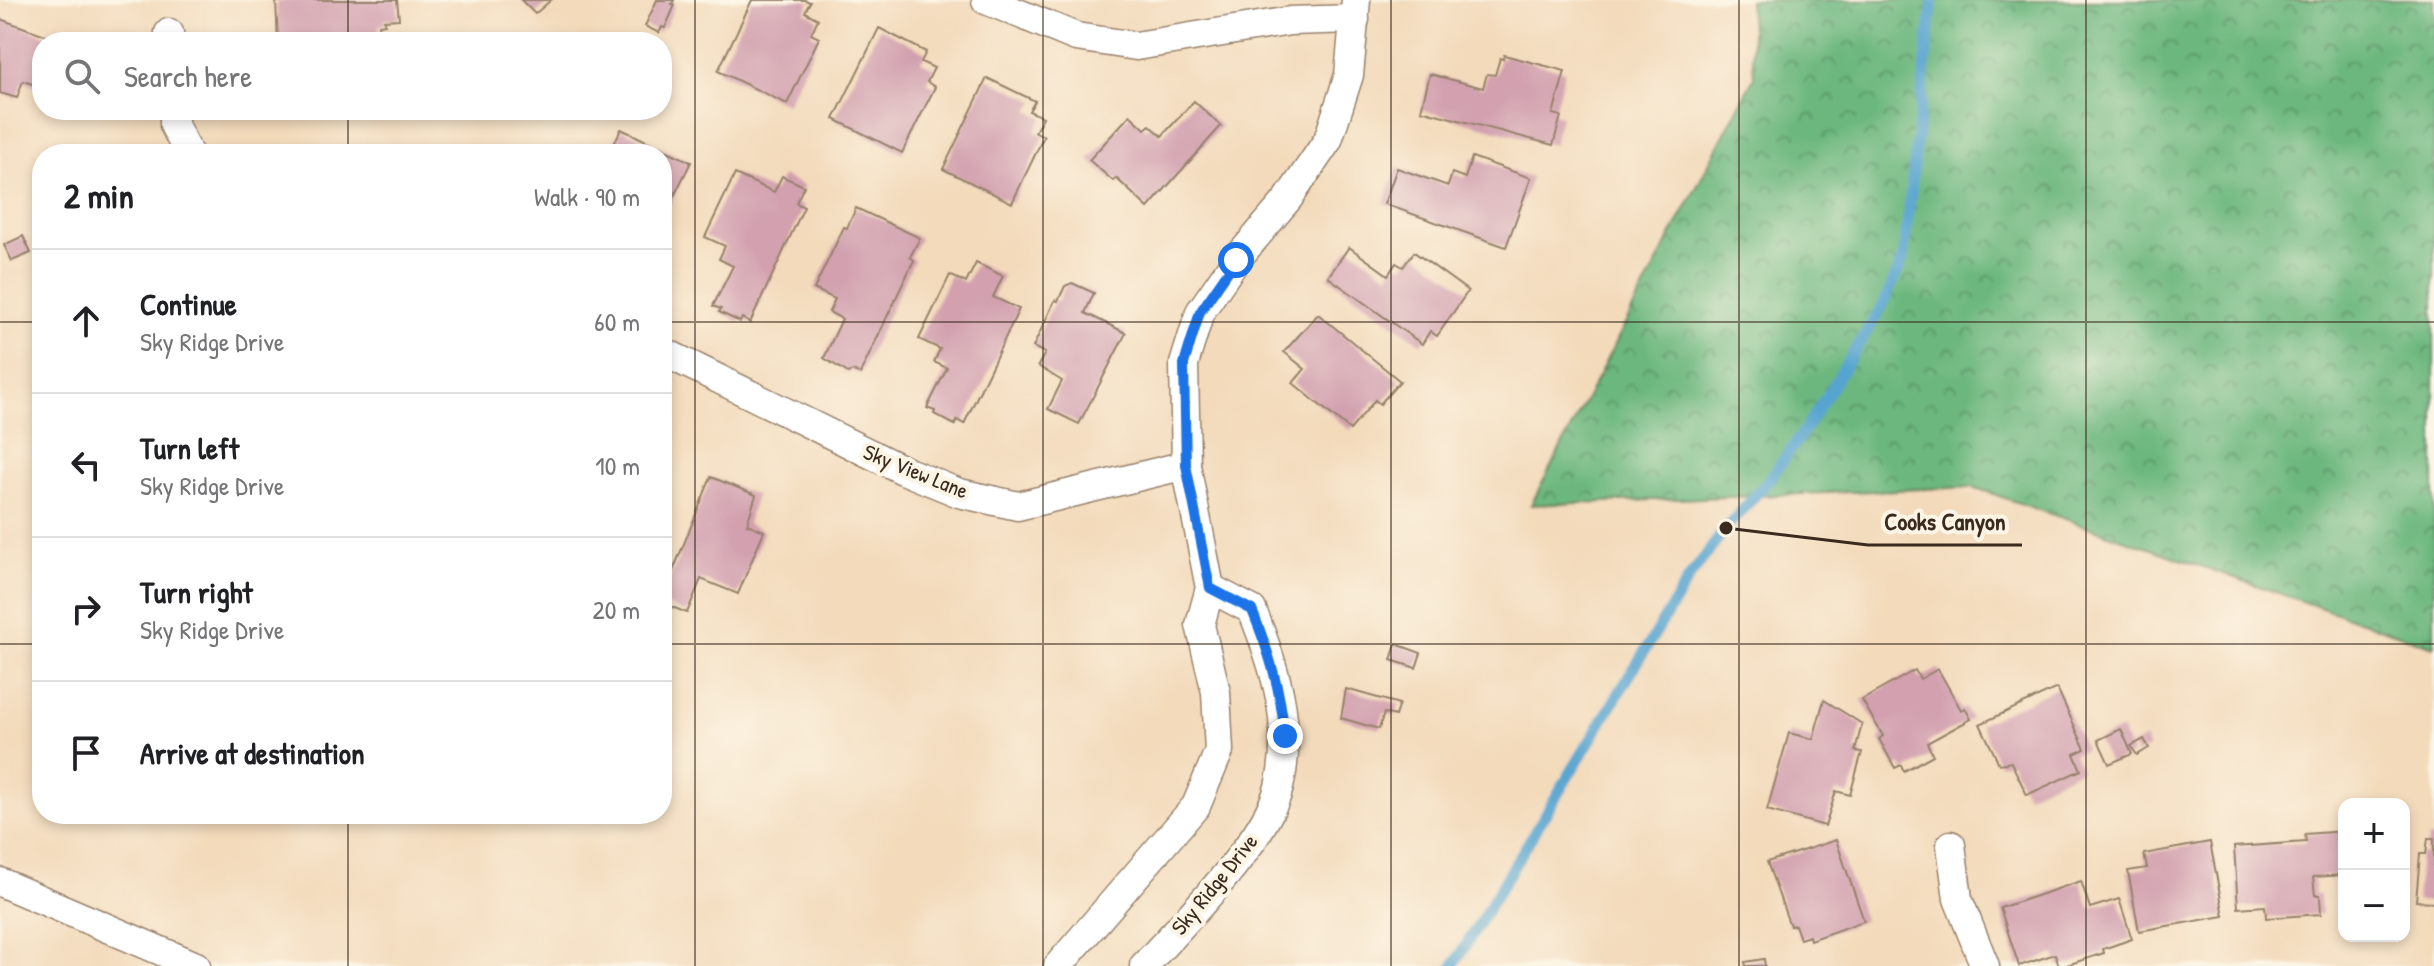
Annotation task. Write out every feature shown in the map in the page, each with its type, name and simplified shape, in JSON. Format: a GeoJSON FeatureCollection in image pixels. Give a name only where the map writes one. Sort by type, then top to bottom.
{"type":"FeatureCollection","features":[{"type":"Feature","properties":{"kind":"street"},"geometry":{"type":"LineString","coordinates":[[986,0],[1076,37],[1136,46],[1355,10],[1349,75],[1328,140],[1288,199],[1236,260],[1200,312],[1184,364],[1186,465],[1210,588],[1200,625],[1216,692],[1219,751],[1196,806],[1058,966]]}},
{"type":"Feature","properties":{"kind":"street"},"geometry":{"type":"LineString","coordinates":[[174,120],[184,144]]}},
{"type":"Feature","properties":{"kind":"street","name":"Sky View Lane"},"geometry":{"type":"LineString","coordinates":[[672,356],[903,470],[959,493],[1018,506],[1186,465]]}},
{"type":"Feature","properties":{"kind":"street","name":"Sky Ridge Drive"},"geometry":{"type":"LineString","coordinates":[[1144,966],[1209,894],[1258,831],[1278,789],[1285,736],[1281,694],[1268,648],[1252,610],[1210,588]]}},
{"type":"Feature","properties":{"kind":"street"},"geometry":{"type":"LineString","coordinates":[[1951,845],[1958,899],[1985,966]]}},
{"type":"Feature","properties":{"kind":"street"},"geometry":{"type":"LineString","coordinates":[[0,882],[196,966]]}},
{"type":"Feature","properties":{"kind":"green space"},"geometry":{"type":"Polygon","coordinates":[[[1749,0],[2434,0],[2434,647],[1973,487],[1531,505],[1754,77],[1749,0]]]}},
{"type":"Feature","properties":{"kind":"building"},"geometry":{"type":"Polygon","coordinates":[[[397,0],[399,19],[384,20],[385,24],[379,25],[379,32],[278,32],[276,2],[397,0]]]}},
{"type":"Feature","properties":{"kind":"building"},"geometry":{"type":"Polygon","coordinates":[[[521,0],[551,0],[535,14],[521,0]]]}},
{"type":"Feature","properties":{"kind":"building"},"geometry":{"type":"Polygon","coordinates":[[[657,0],[674,0],[672,4],[675,5],[665,28],[657,32],[645,26],[657,0]]]}},
{"type":"Feature","properties":{"kind":"building"},"geometry":{"type":"Polygon","coordinates":[[[752,0],[805,0],[810,2],[805,12],[818,19],[811,34],[819,38],[787,104],[718,71],[752,0]]]}},
{"type":"Feature","properties":{"kind":"building"},"geometry":{"type":"Polygon","coordinates":[[[0,19],[37,32],[32,32],[32,84],[23,81],[17,98],[0,93],[0,19]]]}},
{"type":"Feature","properties":{"kind":"building"},"geometry":{"type":"Polygon","coordinates":[[[879,28],[926,52],[921,62],[934,68],[927,82],[935,87],[902,153],[834,119],[879,28]]]}},
{"type":"Feature","properties":{"kind":"building"},"geometry":{"type":"Polygon","coordinates":[[[1504,55],[1565,71],[1553,114],[1561,116],[1553,145],[1421,110],[1430,74],[1483,88],[1487,74],[1495,75],[1500,58],[1503,59],[1504,55]]]}},
{"type":"Feature","properties":{"kind":"building"},"geometry":{"type":"Polygon","coordinates":[[[987,78],[1035,101],[1029,111],[1043,117],[1035,132],[1044,136],[1012,203],[943,169],[987,78]]]}},
{"type":"Feature","properties":{"kind":"building"},"geometry":{"type":"Polygon","coordinates":[[[1194,101],[1221,126],[1148,208],[1116,178],[1113,181],[1089,160],[1130,115],[1145,129],[1150,125],[1162,136],[1194,101]]]}},
{"type":"Feature","properties":{"kind":"building"},"geometry":{"type":"Polygon","coordinates":[[[621,129],[653,144],[614,144],[621,129]]]}},
{"type":"Feature","properties":{"kind":"building"},"geometry":{"type":"Polygon","coordinates":[[[672,153],[691,162],[672,200],[672,153]]]}},
{"type":"Feature","properties":{"kind":"building"},"geometry":{"type":"Polygon","coordinates":[[[1472,157],[1531,178],[1506,247],[1384,204],[1397,168],[1448,186],[1452,173],[1465,178],[1472,157]]]}},
{"type":"Feature","properties":{"kind":"building"},"geometry":{"type":"Polygon","coordinates":[[[735,174],[774,192],[782,176],[804,186],[796,203],[804,207],[750,323],[742,318],[740,322],[713,306],[733,266],[719,259],[725,246],[705,237],[735,174]]]}},
{"type":"Feature","properties":{"kind":"building"},"geometry":{"type":"Polygon","coordinates":[[[856,208],[920,238],[910,257],[914,260],[860,374],[853,371],[848,373],[824,358],[842,319],[829,312],[835,299],[814,289],[856,208]]]}},
{"type":"Feature","properties":{"kind":"building"},"geometry":{"type":"Polygon","coordinates":[[[23,236],[31,253],[12,261],[4,245],[23,236]]]}},
{"type":"Feature","properties":{"kind":"building"},"geometry":{"type":"Polygon","coordinates":[[[1349,247],[1388,275],[1396,263],[1403,267],[1414,252],[1468,291],[1437,336],[1430,331],[1422,344],[1328,277],[1349,247]]]}},
{"type":"Feature","properties":{"kind":"building"},"geometry":{"type":"Polygon","coordinates":[[[976,263],[1003,276],[993,297],[1019,309],[964,424],[957,420],[955,425],[927,408],[947,368],[934,362],[940,349],[919,339],[950,275],[966,283],[976,263]]]}},
{"type":"Feature","properties":{"kind":"building"},"geometry":{"type":"Polygon","coordinates":[[[1072,283],[1094,293],[1085,313],[1126,333],[1079,424],[1048,409],[1062,381],[1038,366],[1045,353],[1033,347],[1055,300],[1058,301],[1065,286],[1072,283]]]}},
{"type":"Feature","properties":{"kind":"building"},"geometry":{"type":"Polygon","coordinates":[[[1318,314],[1400,381],[1380,404],[1375,400],[1350,430],[1293,383],[1305,369],[1284,352],[1318,314]]]}},
{"type":"Feature","properties":{"kind":"building"},"geometry":{"type":"Polygon","coordinates":[[[711,477],[756,495],[747,524],[764,531],[738,594],[701,579],[687,613],[672,607],[672,573],[711,477]]]}},
{"type":"Feature","properties":{"kind":"building"},"geometry":{"type":"Polygon","coordinates":[[[1396,644],[1421,653],[1416,668],[1391,660],[1396,644]]]}},
{"type":"Feature","properties":{"kind":"building"},"geometry":{"type":"Polygon","coordinates":[[[1938,669],[1961,710],[1965,708],[1971,719],[1927,743],[1933,755],[1904,771],[1901,765],[1895,768],[1879,739],[1883,736],[1862,700],[1915,670],[1920,679],[1938,669]]]}},
{"type":"Feature","properties":{"kind":"building"},"geometry":{"type":"Polygon","coordinates":[[[2057,688],[2085,749],[2074,754],[2081,770],[2027,795],[2011,762],[1999,764],[1980,724],[2057,688]]]}},
{"type":"Feature","properties":{"kind":"building"},"geometry":{"type":"Polygon","coordinates":[[[1346,689],[1399,704],[1395,716],[1384,713],[1379,729],[1341,718],[1346,689]]]}},
{"type":"Feature","properties":{"kind":"building"},"geometry":{"type":"Polygon","coordinates":[[[1824,700],[1862,724],[1855,751],[1862,752],[1850,795],[1836,791],[1825,826],[1767,810],[1789,733],[1813,739],[1824,700]]]}},
{"type":"Feature","properties":{"kind":"building"},"geometry":{"type":"Polygon","coordinates":[[[2121,729],[2132,754],[2109,764],[2098,740],[2121,729]]]}},
{"type":"Feature","properties":{"kind":"building"},"geometry":{"type":"Polygon","coordinates":[[[2144,739],[2149,748],[2137,755],[2131,746],[2144,739]]]}},
{"type":"Feature","properties":{"kind":"building"},"geometry":{"type":"Polygon","coordinates":[[[2338,831],[2338,875],[2313,877],[2315,895],[2320,895],[2321,914],[2266,918],[2265,906],[2238,908],[2234,847],[2306,842],[2305,834],[2338,831]]]}},
{"type":"Feature","properties":{"kind":"building"},"geometry":{"type":"Polygon","coordinates":[[[2428,838],[2434,838],[2434,902],[2416,901],[2420,854],[2426,854],[2428,838]]]}},
{"type":"Feature","properties":{"kind":"building"},"geometry":{"type":"Polygon","coordinates":[[[1836,840],[1864,921],[1810,940],[1809,936],[1800,939],[1795,925],[1790,926],[1767,862],[1836,840]]]}},
{"type":"Feature","properties":{"kind":"building"},"geometry":{"type":"Polygon","coordinates":[[[2210,842],[2224,916],[2139,931],[2128,871],[2147,868],[2144,854],[2210,842]]]}},
{"type":"Feature","properties":{"kind":"building"},"geometry":{"type":"Polygon","coordinates":[[[2081,881],[2090,908],[2119,899],[2132,939],[2103,949],[2104,953],[2064,966],[2059,966],[2055,954],[2019,966],[2000,908],[2081,881]]]}},
{"type":"Feature","properties":{"kind":"building"},"geometry":{"type":"Polygon","coordinates":[[[1764,959],[1765,966],[1746,966],[1745,962],[1764,959]]]}},
{"type":"Feature","properties":{"kind":"waterway"},"geometry":{"type":"LineString","coordinates":[[1453,966],[1689,578],[1726,528],[1769,480],[1805,430],[1882,307],[1903,260],[1933,0]]}},
{"type":"Feature","properties":{"kind":"place","name":"Cooks Canyon"},"geometry":{"type":"Point","coordinates":[1726,528]}},
{"type":"Feature","properties":{"kind":"route"},"geometry":{"type":"LineString","coordinates":[[1236,260],[1200,312],[1184,364],[1186,465],[1210,588],[1252,610],[1268,648],[1281,694],[1285,736]]}}]}
